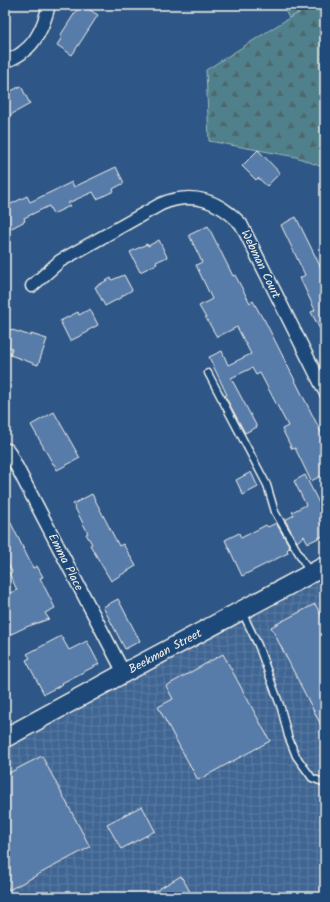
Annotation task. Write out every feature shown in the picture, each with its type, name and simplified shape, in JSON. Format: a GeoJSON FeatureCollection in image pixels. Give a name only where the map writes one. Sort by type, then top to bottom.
{"type":"FeatureCollection","features":[{"type":"Feature","properties":{"kind":"main road","name":"Beekman Street"},"geometry":{"type":"LineString","coordinates":[[5,738],[318,570]]}},
{"type":"Feature","properties":{"kind":"street"},"geometry":{"type":"LineString","coordinates":[[5,62],[25,51],[34,41],[44,23],[50,5]]}},
{"type":"Feature","properties":{"kind":"street","name":"Webman Court"},"geometry":{"type":"LineString","coordinates":[[32,286],[60,261],[167,201],[181,198],[208,200],[221,206],[232,214],[241,224],[325,392]]}},
{"type":"Feature","properties":{"kind":"street","name":"Emma Place"},"geometry":{"type":"LineString","coordinates":[[8,450],[124,673]]}},
{"type":"Feature","properties":{"kind":"lane"},"geometry":{"type":"LineString","coordinates":[[208,373],[267,485],[275,512],[318,570]]}},
{"type":"Feature","properties":{"kind":"lane"},"geometry":{"type":"LineString","coordinates":[[242,610],[258,645],[279,701],[288,736],[296,756],[312,778],[325,782]]}},
{"type":"Feature","properties":{"kind":"shaded area"},"geometry":{"type":"Polygon","coordinates":[[[325,566],[325,897],[5,897],[5,738],[325,566]]]}},
{"type":"Feature","properties":{"kind":"green space"},"geometry":{"type":"Polygon","coordinates":[[[282,5],[314,5],[289,18],[282,5]]]}},
{"type":"Feature","properties":{"kind":"green space"},"geometry":{"type":"Polygon","coordinates":[[[314,5],[325,5],[325,168],[296,157],[209,141],[206,70],[289,18],[314,5]]]}},
{"type":"Feature","properties":{"kind":"building"},"geometry":{"type":"Polygon","coordinates":[[[80,5],[98,15],[72,55],[57,45],[62,37],[60,36],[80,5]]]}},
{"type":"Feature","properties":{"kind":"building"},"geometry":{"type":"Polygon","coordinates":[[[21,86],[30,104],[5,118],[5,97],[10,94],[9,92],[21,86]]]}},
{"type":"Feature","properties":{"kind":"building"},"geometry":{"type":"Polygon","coordinates":[[[258,150],[280,173],[267,186],[258,178],[256,180],[242,166],[258,150]]]}},
{"type":"Feature","properties":{"kind":"building"},"geometry":{"type":"Polygon","coordinates":[[[116,167],[124,183],[113,189],[114,191],[97,199],[93,192],[68,203],[70,206],[53,214],[49,206],[24,218],[25,221],[8,230],[5,223],[5,207],[27,196],[30,202],[72,182],[74,187],[116,167]]]}},
{"type":"Feature","properties":{"kind":"building"},"geometry":{"type":"Polygon","coordinates":[[[296,217],[325,276],[325,339],[311,312],[315,310],[300,278],[305,275],[281,225],[296,217]]]}},
{"type":"Feature","properties":{"kind":"building"},"geometry":{"type":"Polygon","coordinates":[[[208,226],[233,276],[235,275],[250,303],[253,301],[264,319],[325,440],[325,474],[311,481],[295,448],[292,449],[282,429],[288,426],[260,373],[256,375],[252,368],[231,378],[257,427],[245,433],[225,396],[227,395],[209,357],[222,351],[228,365],[251,354],[237,327],[217,337],[199,306],[212,299],[196,265],[202,262],[189,235],[208,226]]]}},
{"type":"Feature","properties":{"kind":"building"},"geometry":{"type":"Polygon","coordinates":[[[159,240],[167,257],[156,262],[157,264],[140,272],[130,252],[147,244],[148,246],[159,240]]]}},
{"type":"Feature","properties":{"kind":"building"},"geometry":{"type":"Polygon","coordinates":[[[124,275],[132,290],[105,306],[95,287],[111,278],[112,280],[124,275]]]}},
{"type":"Feature","properties":{"kind":"building"},"geometry":{"type":"Polygon","coordinates":[[[90,309],[98,325],[70,341],[60,321],[78,312],[79,315],[90,309]]]}},
{"type":"Feature","properties":{"kind":"building"},"geometry":{"type":"Polygon","coordinates":[[[9,329],[47,339],[38,365],[10,355],[12,348],[5,345],[9,329]]]}},
{"type":"Feature","properties":{"kind":"building"},"geometry":{"type":"Polygon","coordinates":[[[54,412],[80,458],[57,470],[31,425],[54,412]]]}},
{"type":"Feature","properties":{"kind":"building"},"geometry":{"type":"Polygon","coordinates":[[[251,472],[258,487],[243,495],[236,480],[251,472]]]}},
{"type":"Feature","properties":{"kind":"building"},"geometry":{"type":"Polygon","coordinates":[[[305,475],[321,507],[325,505],[325,535],[308,543],[304,536],[297,542],[285,520],[294,515],[292,512],[306,505],[294,481],[305,475]]]}},
{"type":"Feature","properties":{"kind":"building"},"geometry":{"type":"Polygon","coordinates":[[[92,494],[119,546],[123,544],[136,566],[111,581],[90,545],[92,544],[86,534],[88,533],[73,504],[92,494]]]}},
{"type":"Feature","properties":{"kind":"building"},"geometry":{"type":"Polygon","coordinates":[[[5,511],[33,568],[37,566],[43,577],[40,578],[55,608],[45,613],[49,619],[26,627],[5,637],[5,595],[17,590],[9,573],[12,572],[5,558],[5,511]]]}},
{"type":"Feature","properties":{"kind":"building"},"geometry":{"type":"Polygon","coordinates":[[[276,523],[290,547],[287,550],[288,553],[242,576],[225,540],[239,533],[241,538],[266,525],[268,527],[276,523]]]}},
{"type":"Feature","properties":{"kind":"building"},"geometry":{"type":"Polygon","coordinates":[[[118,599],[140,641],[125,649],[103,607],[118,599]]]}},
{"type":"Feature","properties":{"kind":"building"},"geometry":{"type":"Polygon","coordinates":[[[315,604],[325,622],[325,733],[271,627],[315,604]]]}},
{"type":"Feature","properties":{"kind":"building"},"geometry":{"type":"Polygon","coordinates":[[[61,636],[69,650],[87,641],[99,664],[44,694],[26,660],[30,658],[27,654],[61,636]]]}},
{"type":"Feature","properties":{"kind":"building"},"geometry":{"type":"Polygon","coordinates":[[[223,654],[270,741],[198,780],[158,707],[173,699],[166,686],[223,654]]]}},
{"type":"Feature","properties":{"kind":"building"},"geometry":{"type":"Polygon","coordinates":[[[42,756],[90,847],[9,890],[5,882],[5,775],[42,756]]]}},
{"type":"Feature","properties":{"kind":"building"},"geometry":{"type":"Polygon","coordinates":[[[142,806],[155,831],[121,849],[107,824],[142,806]]]}},
{"type":"Feature","properties":{"kind":"building"},"geometry":{"type":"Polygon","coordinates":[[[181,876],[193,897],[145,897],[181,876]]]}}]}
